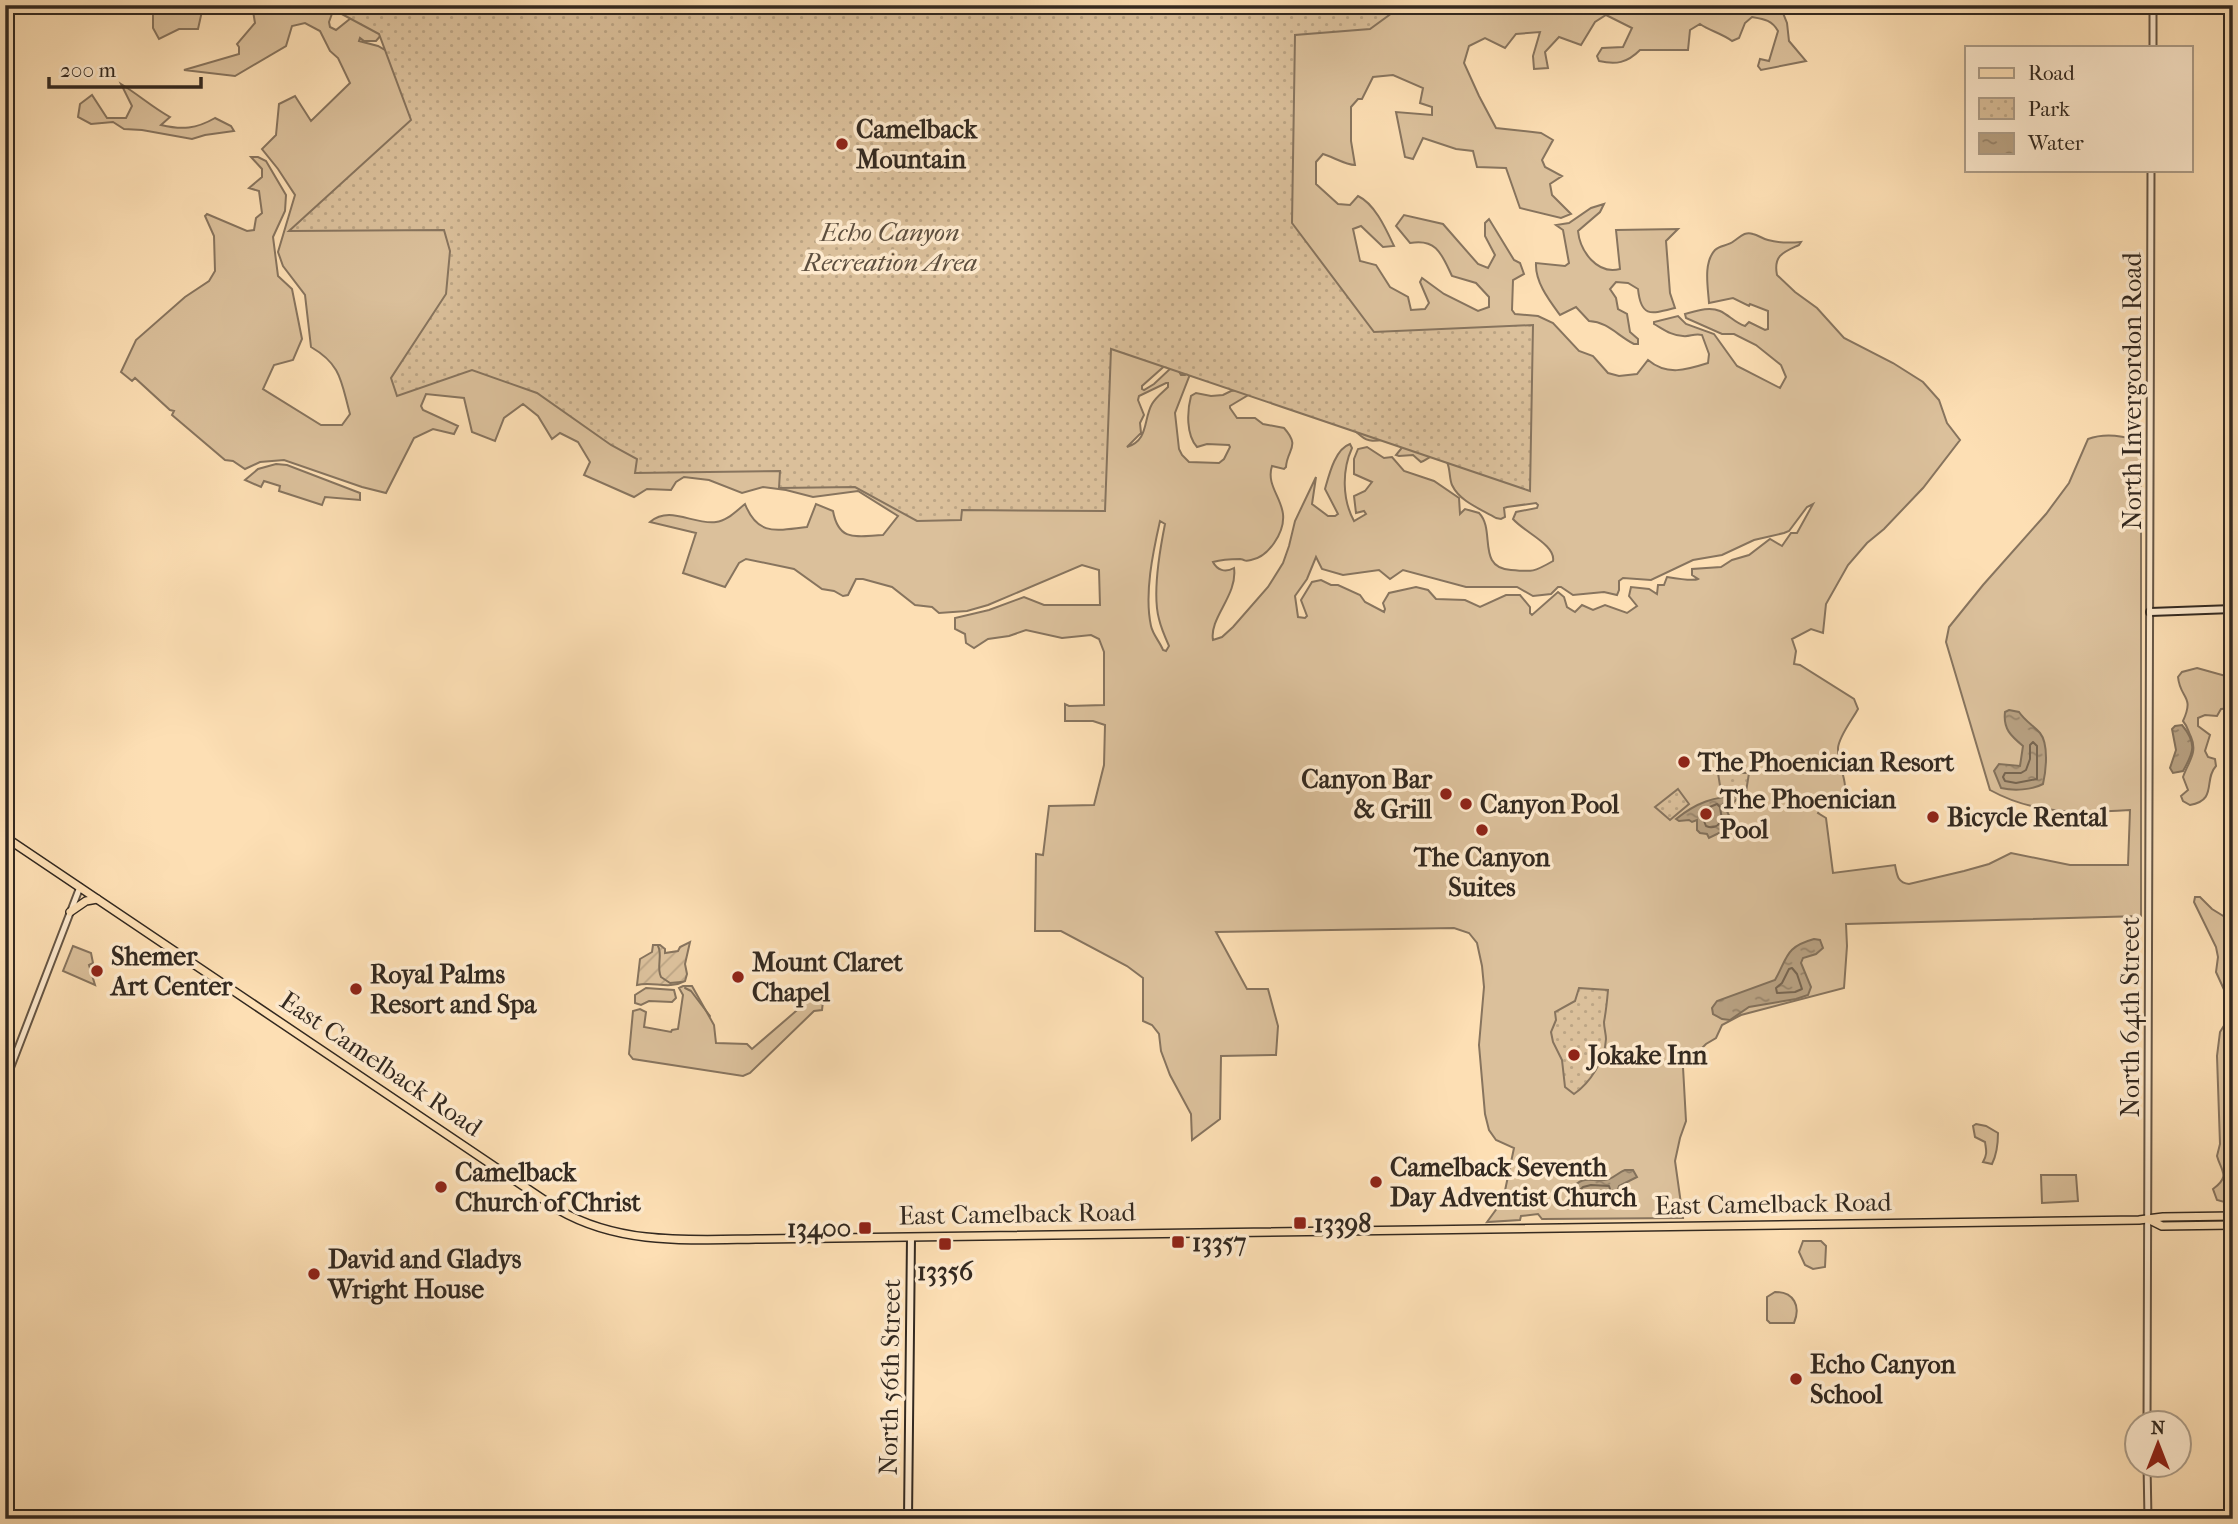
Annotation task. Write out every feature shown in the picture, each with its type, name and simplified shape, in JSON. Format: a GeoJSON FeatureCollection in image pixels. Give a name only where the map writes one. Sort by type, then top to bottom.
{"type":"FeatureCollection","features":[{"type":"Feature","properties":{"kind":"main road"},"geometry":{"type":"LineString","coordinates":[[2150,612],[2233,609]]}},
{"type":"Feature","properties":{"kind":"main road","name":"East Camelback Road"},"geometry":{"type":"LineString","coordinates":[[5,837],[532,1193],[582,1223],[621,1234],[666,1239],[911,1237],[2149,1220],[2162,1217],[2233,1216]]}},
{"type":"Feature","properties":{"kind":"main road"},"geometry":{"type":"LineString","coordinates":[[70,912],[86,901],[98,899]]}},
{"type":"Feature","properties":{"kind":"main road","name":"East Camelback Road"},"geometry":{"type":"LineString","coordinates":[[2149,1220],[2162,1226],[2233,1225]]}},
{"type":"Feature","properties":{"kind":"main road","name":"North 56th Street"},"geometry":{"type":"LineString","coordinates":[[908,1519],[911,1237]]}},
{"type":"Feature","properties":{"kind":"street"},"geometry":{"type":"LineString","coordinates":[[2153,5],[2153,46]]}},
{"type":"Feature","properties":{"kind":"street","name":"North Invergordon Road"},"geometry":{"type":"LineString","coordinates":[[2150,612],[2151,172]]}},
{"type":"Feature","properties":{"kind":"street","name":"North 64th Street"},"geometry":{"type":"LineString","coordinates":[[2147,1408],[2150,612]]}},
{"type":"Feature","properties":{"kind":"street"},"geometry":{"type":"LineString","coordinates":[[5,1082],[80,887]]}},
{"type":"Feature","properties":{"kind":"street"},"geometry":{"type":"LineString","coordinates":[[2147,1478],[2148,1519]]}},
{"type":"Feature","properties":{"kind":"green space"},"geometry":{"type":"Polygon","coordinates":[[[130,5],[232,5],[202,11],[198,29],[179,29],[159,39],[153,28],[153,11],[130,5]]]}},
{"type":"Feature","properties":{"kind":"green space"},"geometry":{"type":"Polygon","coordinates":[[[252,5],[333,6],[330,27],[336,30],[356,14],[368,18],[382,34],[376,41],[364,41],[360,38],[359,41],[378,46],[409,64],[409,73],[413,75],[447,71],[443,53],[453,42],[469,57],[475,55],[501,29],[504,23],[504,5],[587,5],[599,21],[617,34],[646,34],[663,57],[699,87],[709,102],[710,111],[695,119],[697,124],[711,128],[722,139],[743,140],[767,154],[789,149],[800,153],[815,149],[827,152],[826,155],[809,158],[807,162],[816,175],[826,177],[825,185],[844,185],[850,181],[865,196],[874,199],[884,195],[881,188],[873,187],[870,183],[875,178],[893,174],[891,182],[901,189],[904,184],[899,177],[901,174],[926,170],[939,175],[963,168],[948,164],[923,166],[896,147],[886,153],[882,164],[877,163],[870,133],[866,129],[851,128],[843,119],[848,101],[839,104],[832,101],[839,78],[822,50],[816,32],[807,26],[797,26],[798,34],[802,38],[800,60],[779,62],[777,65],[782,73],[796,82],[802,96],[818,117],[812,124],[798,126],[788,95],[756,72],[738,84],[737,94],[741,97],[770,104],[771,126],[788,124],[786,128],[767,130],[753,122],[744,111],[737,111],[728,105],[693,65],[669,50],[639,5],[1814,5],[1783,7],[1789,41],[1806,61],[1761,70],[1758,66],[1760,59],[1769,61],[1778,31],[1770,22],[1752,17],[1745,23],[1739,38],[1732,41],[1700,24],[1690,30],[1688,50],[1640,50],[1630,58],[1616,63],[1599,61],[1597,56],[1602,48],[1623,47],[1632,28],[1606,15],[1595,22],[1581,45],[1559,37],[1545,52],[1548,68],[1534,69],[1533,56],[1540,32],[1516,34],[1505,48],[1485,38],[1469,46],[1464,63],[1496,128],[1541,133],[1553,140],[1542,160],[1545,167],[1562,176],[1550,184],[1552,195],[1571,214],[1561,218],[1520,208],[1506,168],[1477,167],[1473,151],[1456,149],[1423,138],[1413,159],[1405,157],[1396,112],[1432,115],[1432,107],[1420,103],[1423,88],[1393,75],[1373,77],[1362,99],[1358,99],[1351,107],[1351,141],[1355,165],[1323,154],[1316,162],[1316,184],[1338,204],[1350,205],[1358,196],[1375,211],[1394,246],[1383,247],[1361,226],[1353,229],[1360,261],[1376,265],[1390,287],[1408,297],[1411,310],[1425,309],[1429,303],[1420,282],[1422,278],[1444,294],[1478,311],[1489,307],[1489,297],[1476,283],[1452,276],[1433,246],[1427,243],[1410,243],[1396,226],[1404,215],[1443,224],[1478,264],[1488,268],[1495,255],[1485,236],[1485,223],[1489,219],[1514,260],[1520,263],[1524,274],[1513,280],[1512,310],[1515,314],[1538,316],[1553,323],[1579,351],[1593,356],[1608,373],[1619,376],[1637,374],[1648,360],[1670,370],[1708,363],[1709,354],[1702,335],[1675,335],[1654,324],[1678,316],[1686,324],[1714,334],[1737,366],[1780,388],[1786,377],[1781,365],[1756,345],[1734,334],[1722,334],[1686,318],[1685,314],[1711,309],[1745,326],[1749,322],[1768,329],[1768,311],[1733,298],[1709,303],[1707,275],[1711,255],[1717,248],[1732,243],[1747,233],[1776,242],[1801,242],[1778,259],[1777,275],[1817,308],[1844,338],[1923,382],[1939,400],[1947,423],[1960,440],[1923,488],[1848,565],[1826,604],[1823,633],[1811,629],[1792,639],[1796,651],[1794,664],[1800,665],[1854,699],[1858,709],[1843,733],[1838,748],[1845,788],[1842,802],[1821,806],[1818,813],[1826,818],[1833,873],[1895,865],[1900,880],[1909,884],[1989,864],[2011,853],[2070,865],[2128,865],[2130,810],[2076,812],[2041,808],[1990,790],[1946,642],[1949,627],[2046,514],[2069,483],[2088,439],[2115,436],[2141,443],[2141,916],[1846,924],[1844,988],[1741,1015],[1722,1025],[1716,1038],[1683,1067],[1686,1121],[1675,1161],[1683,1218],[1542,1219],[1538,1214],[1521,1216],[1520,1220],[1487,1222],[1503,1200],[1514,1148],[1496,1140],[1489,1130],[1485,1114],[1479,1045],[1484,987],[1477,943],[1469,933],[1454,928],[1216,932],[1247,989],[1268,989],[1278,1026],[1276,1055],[1221,1056],[1220,1119],[1192,1140],[1191,1114],[1170,1075],[1161,1051],[1159,1034],[1152,1025],[1143,1021],[1143,978],[1127,966],[1061,931],[1035,931],[1036,854],[1043,855],[1049,806],[1094,805],[1104,765],[1105,725],[1093,721],[1065,721],[1065,704],[1104,705],[1104,652],[1099,639],[1091,635],[1062,638],[1026,630],[988,639],[974,648],[966,643],[965,634],[955,629],[955,618],[989,610],[1024,597],[1044,605],[1100,605],[1099,570],[1082,565],[988,605],[967,611],[939,613],[932,607],[915,605],[892,587],[856,579],[848,595],[843,596],[822,589],[794,569],[746,559],[739,563],[725,587],[683,573],[696,533],[650,522],[658,517],[674,515],[716,522],[728,518],[745,504],[750,515],[762,527],[778,530],[807,527],[816,504],[833,511],[836,521],[845,533],[865,536],[883,535],[898,516],[858,491],[813,497],[763,487],[742,493],[709,480],[684,477],[676,482],[671,490],[647,489],[634,497],[584,475],[590,462],[578,442],[560,433],[552,439],[538,416],[523,404],[504,418],[495,441],[472,432],[464,398],[426,394],[421,406],[423,410],[458,426],[454,434],[433,429],[414,438],[386,493],[284,460],[260,462],[245,469],[233,461],[225,460],[172,415],[174,411],[135,378],[132,381],[121,372],[136,340],[185,297],[209,281],[215,271],[214,236],[205,216],[207,214],[247,231],[254,230],[256,218],[262,213],[259,191],[249,188],[262,177],[262,169],[251,157],[258,157],[266,161],[286,195],[285,211],[273,237],[278,276],[292,289],[302,339],[293,360],[274,365],[263,389],[321,425],[342,425],[350,414],[335,368],[311,347],[305,295],[283,266],[278,252],[295,195],[262,149],[276,135],[279,104],[295,96],[311,121],[350,83],[338,58],[330,51],[320,31],[305,23],[292,26],[286,46],[235,76],[184,70],[239,54],[237,44],[255,23],[252,5]],[[743,25],[734,29],[728,46],[714,57],[710,68],[729,71],[736,67],[739,47],[752,31],[749,26],[743,25]],[[1137,311],[1134,320],[1147,322],[1159,333],[1177,333],[1179,344],[1178,354],[1142,386],[1142,389],[1154,384],[1172,367],[1185,375],[1191,364],[1194,364],[1175,413],[1179,449],[1189,462],[1219,463],[1230,447],[1207,444],[1197,447],[1193,442],[1188,416],[1191,396],[1196,393],[1211,396],[1246,389],[1250,394],[1230,406],[1237,418],[1255,418],[1263,424],[1284,428],[1292,440],[1286,467],[1284,469],[1272,466],[1272,485],[1283,514],[1281,529],[1274,543],[1263,554],[1251,560],[1213,562],[1222,570],[1234,568],[1234,578],[1215,623],[1213,640],[1222,637],[1233,627],[1268,587],[1283,563],[1295,521],[1316,477],[1312,504],[1328,516],[1338,514],[1325,489],[1340,451],[1350,444],[1352,448],[1346,466],[1345,494],[1354,521],[1366,514],[1364,511],[1356,513],[1354,496],[1365,491],[1372,482],[1354,474],[1354,459],[1358,449],[1367,447],[1384,458],[1392,457],[1404,471],[1434,481],[1459,498],[1460,514],[1465,509],[1479,513],[1484,520],[1490,556],[1500,568],[1529,571],[1553,561],[1553,555],[1545,544],[1513,519],[1516,512],[1537,508],[1536,503],[1504,508],[1505,517],[1496,518],[1460,496],[1452,485],[1446,461],[1440,455],[1433,455],[1421,462],[1413,455],[1399,456],[1396,455],[1405,441],[1372,441],[1354,429],[1352,423],[1374,417],[1337,412],[1311,401],[1313,397],[1323,394],[1324,391],[1321,390],[1299,389],[1286,394],[1258,388],[1256,372],[1222,369],[1209,360],[1198,363],[1196,355],[1186,347],[1191,330],[1189,327],[1175,325],[1162,317],[1137,311]],[[1168,383],[1139,396],[1144,415],[1140,423],[1141,433],[1127,447],[1139,440],[1152,404],[1168,387],[1168,383]],[[1813,504],[1807,507],[1789,531],[1754,540],[1722,555],[1693,560],[1651,580],[1623,578],[1619,581],[1617,595],[1604,592],[1573,595],[1558,587],[1551,594],[1533,596],[1517,587],[1466,587],[1403,570],[1390,579],[1379,570],[1343,575],[1322,569],[1316,557],[1307,579],[1295,596],[1298,617],[1307,616],[1301,600],[1312,582],[1321,580],[1360,595],[1365,602],[1384,612],[1383,603],[1389,593],[1416,587],[1428,590],[1436,599],[1465,600],[1480,607],[1506,595],[1520,595],[1530,607],[1532,615],[1558,592],[1564,597],[1567,607],[1575,612],[1582,605],[1593,610],[1605,605],[1627,613],[1637,606],[1629,596],[1631,587],[1649,589],[1657,594],[1658,585],[1664,585],[1667,577],[1698,579],[1692,575],[1692,569],[1721,567],[1732,560],[1749,555],[1770,539],[1782,546],[1791,533],[1797,533],[1813,504]],[[1160,521],[1150,573],[1149,614],[1153,632],[1166,651],[1169,646],[1160,622],[1156,597],[1165,524],[1160,521]]]}},
{"type":"Feature","properties":{"kind":"green space","name":"Echo Canyon Recreation Area"},"geometry":{"type":"Polygon","coordinates":[[[325,5],[1403,5],[1370,29],[1295,35],[1292,223],[1374,332],[1533,325],[1530,491],[1111,349],[1105,511],[962,510],[961,520],[917,521],[855,487],[779,488],[780,471],[635,473],[637,459],[611,445],[537,393],[472,370],[397,396],[391,378],[446,294],[450,251],[444,230],[289,231],[411,120],[379,34],[325,5]]]}},
{"type":"Feature","properties":{"kind":"green space"},"geometry":{"type":"Polygon","coordinates":[[[121,84],[170,117],[161,125],[189,128],[215,118],[231,126],[234,131],[192,139],[124,129],[113,122],[91,124],[78,117],[80,104],[92,95],[107,118],[126,118],[132,106],[121,84]]]}},
{"type":"Feature","properties":{"kind":"green space"},"geometry":{"type":"Polygon","coordinates":[[[1604,204],[1600,212],[1578,231],[1586,253],[1597,265],[1604,268],[1620,269],[1616,230],[1678,229],[1666,241],[1670,293],[1675,308],[1649,312],[1642,305],[1638,289],[1628,283],[1616,282],[1610,289],[1616,298],[1618,309],[1627,314],[1630,332],[1638,339],[1638,344],[1602,324],[1589,321],[1576,307],[1560,315],[1544,290],[1536,270],[1536,263],[1565,266],[1569,263],[1563,230],[1556,225],[1569,223],[1591,208],[1604,204]]]}},
{"type":"Feature","properties":{"kind":"green space"},"geometry":{"type":"Polygon","coordinates":[[[276,464],[287,465],[360,493],[360,500],[325,497],[322,505],[279,491],[280,486],[264,481],[261,487],[245,480],[258,469],[276,464]]]}},
{"type":"Feature","properties":{"kind":"green space"},"geometry":{"type":"Polygon","coordinates":[[[2197,668],[2233,678],[2233,708],[2221,709],[2217,716],[2205,715],[2198,718],[2198,726],[2210,735],[2205,751],[2208,757],[2215,759],[2216,766],[2204,799],[2190,805],[2183,801],[2181,796],[2188,790],[2183,777],[2192,757],[2193,743],[2183,721],[2188,706],[2178,677],[2182,672],[2197,668]]]}},
{"type":"Feature","properties":{"kind":"green space"},"geometry":{"type":"Polygon","coordinates":[[[1718,773],[1749,773],[1746,792],[1721,792],[1718,773]]]}},
{"type":"Feature","properties":{"kind":"green space"},"geometry":{"type":"Polygon","coordinates":[[[1678,789],[1689,804],[1670,820],[1655,807],[1678,789]]]}},
{"type":"Feature","properties":{"kind":"green space"},"geometry":{"type":"Polygon","coordinates":[[[2195,897],[2200,897],[2212,909],[2233,922],[2233,1147],[2228,1150],[2226,1159],[2228,1168],[2233,1172],[2233,1200],[2228,1203],[2217,1200],[2213,1189],[2223,1177],[2217,1156],[2220,1144],[2217,1056],[2220,1032],[2230,1016],[2231,1005],[2216,972],[2216,947],[2194,902],[2195,897]]]}},
{"type":"Feature","properties":{"kind":"green space"},"geometry":{"type":"Polygon","coordinates":[[[690,942],[685,964],[685,981],[673,985],[637,985],[640,959],[652,952],[653,945],[660,945],[665,949],[665,953],[678,951],[690,942]]]}},
{"type":"Feature","properties":{"kind":"green space"},"geometry":{"type":"Polygon","coordinates":[[[73,946],[91,953],[93,963],[89,965],[95,985],[63,971],[73,946]]]}},
{"type":"Feature","properties":{"kind":"green space"},"geometry":{"type":"Polygon","coordinates":[[[692,986],[714,1025],[716,1043],[747,1044],[752,1049],[810,999],[813,992],[824,992],[822,1010],[814,1011],[750,1073],[743,1076],[633,1059],[629,1054],[633,1011],[640,1009],[646,1012],[644,1027],[671,1032],[678,1029],[683,995],[679,988],[692,986]]]}},
{"type":"Feature","properties":{"kind":"green space"},"geometry":{"type":"Polygon","coordinates":[[[646,988],[674,990],[676,998],[672,1002],[649,1001],[641,1005],[635,1003],[635,995],[646,988]]]}},
{"type":"Feature","properties":{"kind":"green space"},"geometry":{"type":"Polygon","coordinates":[[[1579,988],[1608,990],[1604,1022],[1606,1039],[1596,1070],[1574,1094],[1565,1087],[1562,1060],[1551,1032],[1556,1020],[1555,1012],[1575,1001],[1579,988]]]}},
{"type":"Feature","properties":{"kind":"green space"},"geometry":{"type":"Polygon","coordinates":[[[1976,1124],[1998,1133],[1992,1164],[1983,1162],[1986,1154],[1985,1142],[1975,1137],[1973,1126],[1976,1124]]]}},
{"type":"Feature","properties":{"kind":"green space"},"geometry":{"type":"Polygon","coordinates":[[[2041,1175],[2076,1175],[2078,1201],[2042,1203],[2041,1175]]]}},
{"type":"Feature","properties":{"kind":"green space"},"geometry":{"type":"Polygon","coordinates":[[[1803,1241],[1821,1241],[1826,1246],[1825,1267],[1813,1269],[1805,1265],[1799,1252],[1803,1241]]]}},
{"type":"Feature","properties":{"kind":"green space"},"geometry":{"type":"Polygon","coordinates":[[[1775,1292],[1787,1294],[1794,1301],[1797,1311],[1794,1323],[1770,1323],[1767,1320],[1767,1297],[1775,1292]]]}},
{"type":"Feature","properties":{"kind":"water"},"geometry":{"type":"Polygon","coordinates":[[[2005,712],[2019,712],[2043,738],[2046,765],[2043,784],[2039,786],[2023,789],[2001,788],[1994,771],[1999,764],[2020,766],[2023,746],[2007,728],[2005,712]]]}},
{"type":"Feature","properties":{"kind":"water"},"geometry":{"type":"Polygon","coordinates":[[[2182,725],[2190,737],[2192,748],[2183,771],[2173,773],[2170,768],[2176,750],[2172,729],[2182,725]]]}},
{"type":"Feature","properties":{"kind":"water","name":"The Phoenician Pool"},"geometry":{"type":"Polygon","coordinates":[[[1740,796],[1730,809],[1726,809],[1732,822],[1727,826],[1727,831],[1709,838],[1707,834],[1697,830],[1697,820],[1692,822],[1676,819],[1706,801],[1740,796]]]}},
{"type":"Feature","properties":{"kind":"water"},"geometry":{"type":"Polygon","coordinates":[[[1814,939],[1820,940],[1823,948],[1816,954],[1803,958],[1801,963],[1811,987],[1808,995],[1749,1007],[1730,1020],[1713,1014],[1712,1008],[1717,1001],[1775,980],[1792,949],[1814,939]]]}},
{"type":"Feature","properties":{"kind":"water"},"geometry":{"type":"Polygon","coordinates":[[[1625,1170],[1633,1170],[1637,1177],[1619,1186],[1612,1207],[1573,1200],[1570,1190],[1580,1181],[1609,1179],[1625,1170]]]}},
{"type":"Feature","properties":{"kind":"waterway"},"geometry":{"type":"LineString","coordinates":[[658,946],[661,977],[670,983],[681,982]]}},
{"type":"Feature","properties":{"kind":"waterway"},"geometry":{"type":"LineString","coordinates":[[685,988],[691,991],[710,1016]]}},
{"type":"Feature","properties":{"kind":"place","name":"Camelback Mountain"},"geometry":{"type":"Point","coordinates":[842,144]}},
{"type":"Feature","properties":{"kind":"place","name":"The Phoenician Resort"},"geometry":{"type":"Point","coordinates":[1684,762]}},
{"type":"Feature","properties":{"kind":"place","name":"Canyon Bar & Grill"},"geometry":{"type":"Point","coordinates":[1446,794]}},
{"type":"Feature","properties":{"kind":"place","name":"Canyon Pool"},"geometry":{"type":"Point","coordinates":[1466,804]}},
{"type":"Feature","properties":{"kind":"place","name":"The Phoenician Pool"},"geometry":{"type":"Point","coordinates":[1706,814]}},
{"type":"Feature","properties":{"kind":"place","name":"Bicycle Rental"},"geometry":{"type":"Point","coordinates":[1933,817]}},
{"type":"Feature","properties":{"kind":"place","name":"The Canyon Suites"},"geometry":{"type":"Point","coordinates":[1482,830]}},
{"type":"Feature","properties":{"kind":"place","name":"Shemer Art Center"},"geometry":{"type":"Point","coordinates":[97,971]}},
{"type":"Feature","properties":{"kind":"place","name":"Mount Claret Chapel"},"geometry":{"type":"Point","coordinates":[738,977]}},
{"type":"Feature","properties":{"kind":"place","name":"Royal Palms Resort and Spa"},"geometry":{"type":"Point","coordinates":[356,989]}},
{"type":"Feature","properties":{"kind":"place","name":"Jokake Inn"},"geometry":{"type":"Point","coordinates":[1574,1055]}},
{"type":"Feature","properties":{"kind":"place","name":"Camelback Seventh Day Adventist Church"},"geometry":{"type":"Point","coordinates":[1376,1182]}},
{"type":"Feature","properties":{"kind":"place","name":"Camelback Church of Christ"},"geometry":{"type":"Point","coordinates":[441,1187]}},
{"type":"Feature","properties":{"kind":"place","name":"13398"},"geometry":{"type":"Point","coordinates":[1300,1223]}},
{"type":"Feature","properties":{"kind":"place","name":"13400"},"geometry":{"type":"Point","coordinates":[865,1228]}},
{"type":"Feature","properties":{"kind":"place","name":"13357"},"geometry":{"type":"Point","coordinates":[1178,1242]}},
{"type":"Feature","properties":{"kind":"place","name":"13356"},"geometry":{"type":"Point","coordinates":[945,1244]}},
{"type":"Feature","properties":{"kind":"place","name":"David and Gladys Wright House"},"geometry":{"type":"Point","coordinates":[314,1274]}},
{"type":"Feature","properties":{"kind":"place","name":"Echo Canyon School"},"geometry":{"type":"Point","coordinates":[1796,1379]}}]}
